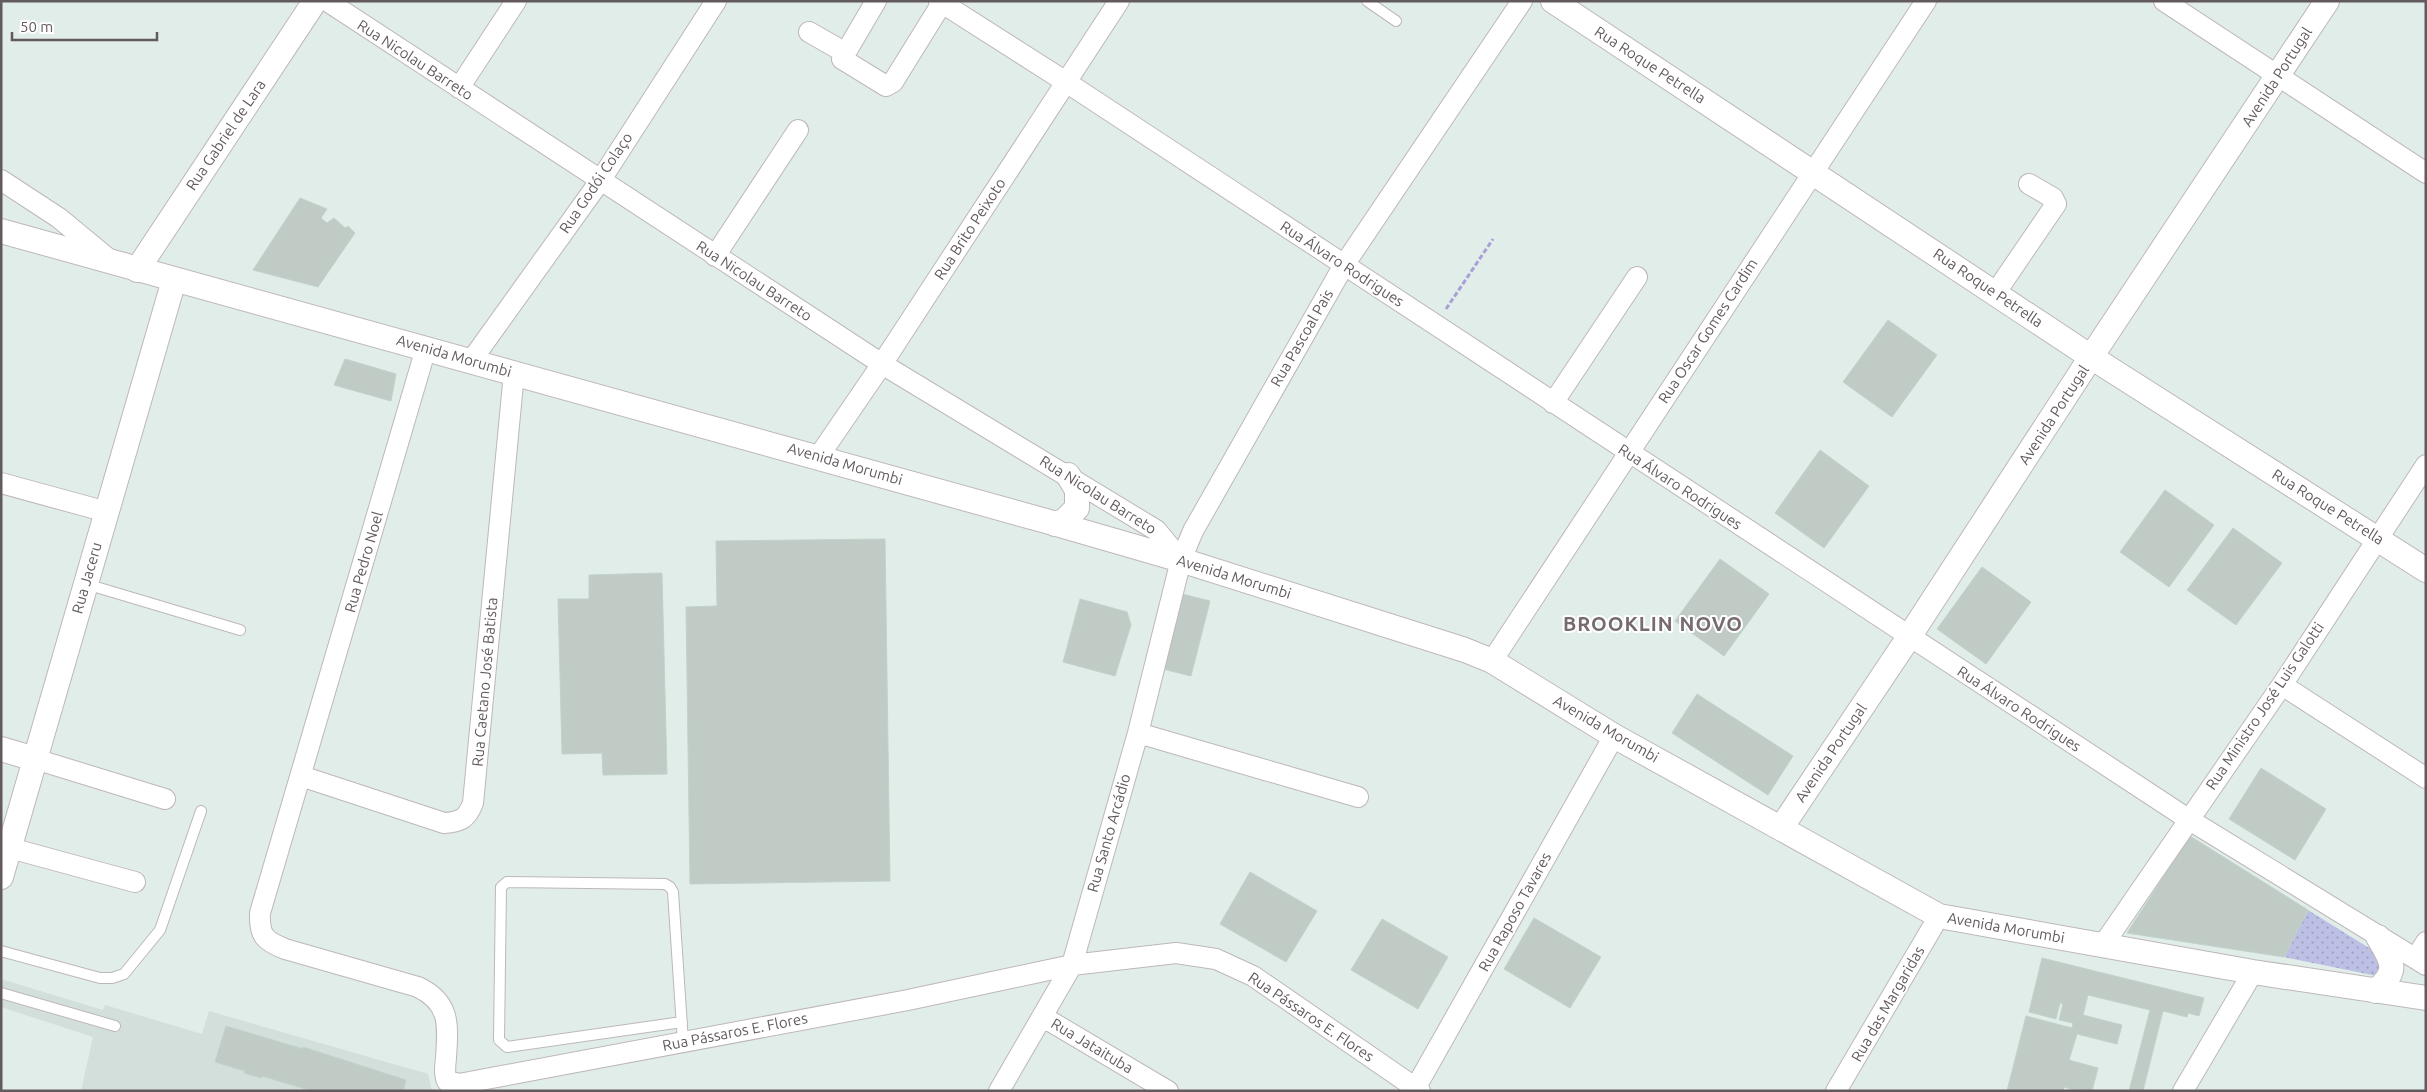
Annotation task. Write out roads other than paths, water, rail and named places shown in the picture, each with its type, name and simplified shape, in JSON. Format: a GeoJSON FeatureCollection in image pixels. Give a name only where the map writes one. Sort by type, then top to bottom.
{"type":"FeatureCollection","features":[{"type":"Feature","properties":{"kind":"street","name":"Rua Gabriel de Lara"},"geometry":{"type":"LineString","coordinates":[[137,270],[315,1]]}},
{"type":"Feature","properties":{"kind":"street","name":"Rua Nicolau Barreto"},"geometry":{"type":"LineString","coordinates":[[326,1],[882,364],[1156,530],[1181,560]]}},
{"type":"Feature","properties":{"kind":"street"},"geometry":{"type":"LineString","coordinates":[[459,88],[516,1]]}},
{"type":"Feature","properties":{"kind":"street","name":"Rua Godói Colaço"},"geometry":{"type":"LineString","coordinates":[[471,361],[600,181],[716,1]]}},
{"type":"Feature","properties":{"kind":"street"},"geometry":{"type":"LineString","coordinates":[[876,1],[844,52],[843,60],[883,86],[889,85],[941,2]]}},
{"type":"Feature","properties":{"kind":"street","name":"Rua Brito Peixoto"},"geometry":{"type":"LineString","coordinates":[[819,456],[882,364],[1119,1]]}},
{"type":"Feature","properties":{"kind":"street","name":"Rua Pascoal Pais"},"geometry":{"type":"LineString","coordinates":[[1181,560],[1193,531],[1344,265],[1522,1]]}},
{"type":"Feature","properties":{"kind":"street","name":"Rua Roque Petrella"},"geometry":{"type":"LineString","coordinates":[[1553,1],[1812,173],[1996,292],[2091,357],[2377,537],[2426,570]]}},
{"type":"Feature","properties":{"kind":"street","name":"Rua Oscar Gomes Cardim"},"geometry":{"type":"LineString","coordinates":[[1492,661],[1926,1]]}},
{"type":"Feature","properties":{"kind":"street"},"geometry":{"type":"LineString","coordinates":[[2164,1],[2426,173]]}},
{"type":"Feature","properties":{"kind":"street","name":"Avenida Portugal"},"geometry":{"type":"LineString","coordinates":[[1781,828],[1909,637],[2091,357],[2327,1]]}},
{"type":"Feature","properties":{"kind":"street","name":"Rua Álvaro Rodrigues"},"geometry":{"type":"LineString","coordinates":[[941,2],[1066,82],[1628,453],[2188,819],[2378,937],[2422,955]]}},
{"type":"Feature","properties":{"kind":"street"},"geometry":{"type":"LineString","coordinates":[[809,32],[844,52]]}},
{"type":"Feature","properties":{"kind":"street"},"geometry":{"type":"LineString","coordinates":[[715,256],[798,130]]}},
{"type":"Feature","properties":{"kind":"street"},"geometry":{"type":"LineString","coordinates":[[1,180],[65,222],[113,262]]}},
{"type":"Feature","properties":{"kind":"street"},"geometry":{"type":"LineString","coordinates":[[1996,292],[2056,204],[2054,198],[2029,184]]}},
{"type":"Feature","properties":{"kind":"street","name":"Avenida Morumbi"},"geometry":{"type":"LineString","coordinates":[[1,231],[137,270],[283,307],[514,373],[819,456],[1181,560],[1465,650],[1492,661],[1614,736],[1939,916],[2253,972],[2426,998]]}},
{"type":"Feature","properties":{"kind":"street"},"geometry":{"type":"LineString","coordinates":[[1553,403],[1637,277]]}},
{"type":"Feature","properties":{"kind":"street","name":"Rua Jaceru"},"geometry":{"type":"LineString","coordinates":[[1,877],[174,280]]}},
{"type":"Feature","properties":{"kind":"street","name":"Rua Pedro Noel"},"geometry":{"type":"LineString","coordinates":[[301,776],[426,348]]}},
{"type":"Feature","properties":{"kind":"street","name":"Rua Caetano José Batista"},"geometry":{"type":"LineString","coordinates":[[301,776],[444,823],[463,820],[469,814],[473,803],[514,373]]}},
{"type":"Feature","properties":{"kind":"street","name":"Rua Ministro José Luis Galotti"},"geometry":{"type":"LineString","coordinates":[[2103,945],[2282,685],[2377,537],[2426,465]]}},
{"type":"Feature","properties":{"kind":"street"},"geometry":{"type":"LineString","coordinates":[[1055,524],[1064,521],[1077,508],[1078,490],[1068,475]]}},
{"type":"Feature","properties":{"kind":"street"},"geometry":{"type":"LineString","coordinates":[[1,483],[107,512]]}},
{"type":"Feature","properties":{"kind":"street","name":"Rua Santo Arcádio"},"geometry":{"type":"LineString","coordinates":[[999,1091],[1072,965],[1138,733],[1181,560]]}},
{"type":"Feature","properties":{"kind":"street"},"geometry":{"type":"LineString","coordinates":[[2282,685],[2426,778]]}},
{"type":"Feature","properties":{"kind":"street"},"geometry":{"type":"LineString","coordinates":[[1138,733],[1358,797]]}},
{"type":"Feature","properties":{"kind":"street","name":"Rua Raposo Tavares"},"geometry":{"type":"LineString","coordinates":[[1418,1089],[1614,736]]}},
{"type":"Feature","properties":{"kind":"street"},"geometry":{"type":"LineString","coordinates":[[1,749],[165,799]]}},
{"type":"Feature","properties":{"kind":"street","name":"Rua Pássaros E. Flores"},"geometry":{"type":"LineString","coordinates":[[301,776],[260,913],[259,926],[263,936],[272,944],[285,949],[418,987],[430,993],[440,1002],[448,1026],[445,1067],[447,1081],[459,1084],[908,1000],[1072,965],[1176,952],[1216,959],[1253,976],[1418,1089]]}},
{"type":"Feature","properties":{"kind":"street"},"geometry":{"type":"LineString","coordinates":[[10,848],[135,882]]}},
{"type":"Feature","properties":{"kind":"street","name":"Rua das Margaridas"},"geometry":{"type":"LineString","coordinates":[[1836,1091],[1939,916]]}},
{"type":"Feature","properties":{"kind":"street"},"geometry":{"type":"LineString","coordinates":[[2376,991],[2390,978],[2392,969],[2391,960],[2378,937]]}},
{"type":"Feature","properties":{"kind":"street"},"geometry":{"type":"LineString","coordinates":[[2183,1091],[2253,972]]}},
{"type":"Feature","properties":{"kind":"street","name":"Rua Jataituba"},"geometry":{"type":"LineString","coordinates":[[1043,1017],[1168,1091]]}},
{"type":"Feature","properties":{"kind":"lane"},"geometry":{"type":"LineString","coordinates":[[1367,1],[1396,21]]}},
{"type":"Feature","properties":{"kind":"lane"},"geometry":{"type":"LineString","coordinates":[[86,584],[240,630]]}},
{"type":"Feature","properties":{"kind":"lane"},"geometry":{"type":"LineString","coordinates":[[1,951],[100,978],[112,978],[124,974],[160,930],[201,811]]}},
{"type":"Feature","properties":{"kind":"lane"},"geometry":{"type":"LineString","coordinates":[[682,1022],[507,1047],[502,1045],[499,1040],[501,887],[507,882],[665,884],[670,887],[673,892],[684,1042]]}},
{"type":"Feature","properties":{"kind":"lane"},"geometry":{"type":"LineString","coordinates":[[1,993],[115,1026]]}},
{"type":"Feature","properties":{"kind":"district","name":"BROOKLIN NOVO"},"geometry":{"type":"Point","coordinates":[1653,624]}}]}
